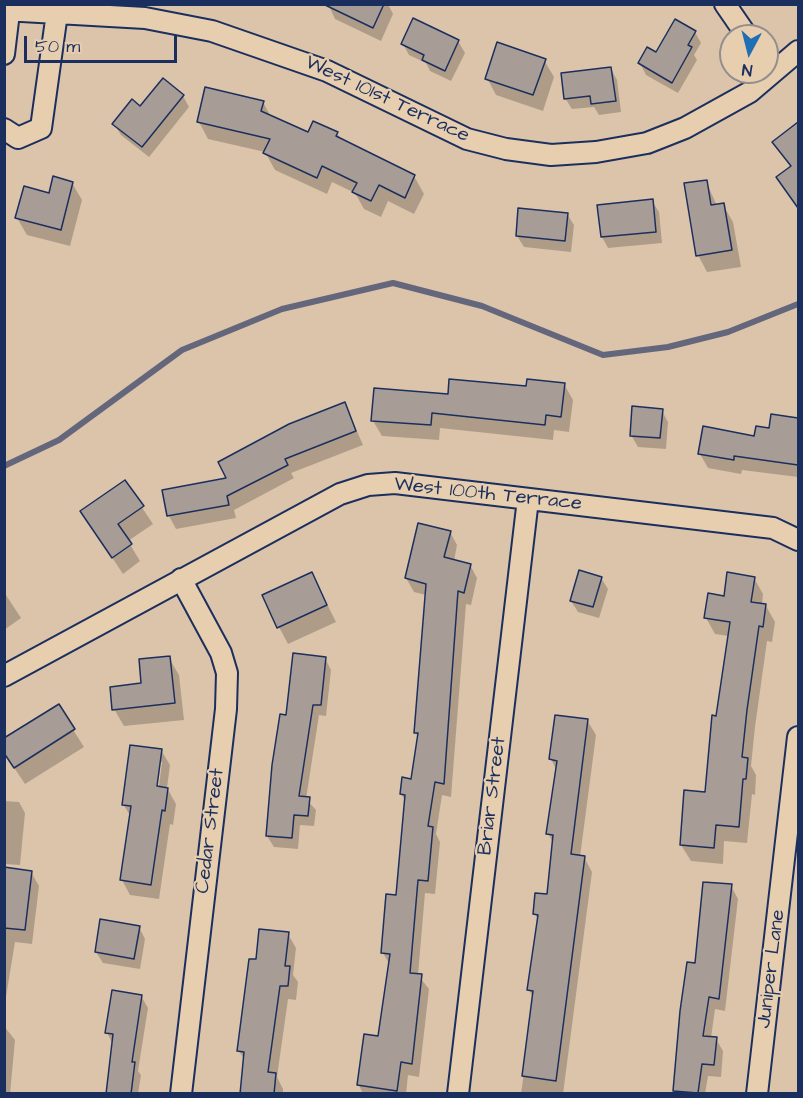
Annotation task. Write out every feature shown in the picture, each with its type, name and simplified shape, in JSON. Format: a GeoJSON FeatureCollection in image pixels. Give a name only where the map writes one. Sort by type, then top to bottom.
{"type":"FeatureCollection","features":[{"type":"Feature","properties":{"kind":"street"},"geometry":{"type":"LineString","coordinates":[[725,4],[739,24]]}},
{"type":"Feature","properties":{"kind":"street","name":"West 101st Terrace"},"geometry":{"type":"LineString","coordinates":[[4,54],[8,8],[145,18],[212,31],[327,70],[467,139],[506,149],[551,155],[596,152],[647,143],[685,128],[730,105],[753,84]]}},
{"type":"Feature","properties":{"kind":"street"},"geometry":{"type":"LineString","coordinates":[[4,129],[18,138],[41,128],[57,13]]}},
{"type":"Feature","properties":{"kind":"street","name":"West 101st Terrace"},"geometry":{"type":"LineString","coordinates":[[779,63],[798,51]]}},
{"type":"Feature","properties":{"kind":"street","name":"West 100th Terrace"},"geometry":{"type":"LineString","coordinates":[[4,676],[340,494],[368,485],[395,483],[773,528],[798,540]]}},
{"type":"Feature","properties":{"kind":"street","name":"Briar Street"},"geometry":{"type":"LineString","coordinates":[[458,1094],[528,499]]}},
{"type":"Feature","properties":{"kind":"street","name":"Cedar Street"},"geometry":{"type":"LineString","coordinates":[[181,579],[220,653],[227,673],[226,709],[181,1094]]}},
{"type":"Feature","properties":{"kind":"street","name":"Juniper Lane"},"geometry":{"type":"LineString","coordinates":[[757,1094],[798,737]]}},
{"type":"Feature","properties":{"kind":"building"},"geometry":{"type":"Polygon","coordinates":[[[323,4],[384,4],[373,28],[323,4]]]}},
{"type":"Feature","properties":{"kind":"building"},"geometry":{"type":"Polygon","coordinates":[[[413,18],[459,40],[445,71],[422,60],[424,55],[401,44],[413,18]]]}},
{"type":"Feature","properties":{"kind":"building"},"geometry":{"type":"Polygon","coordinates":[[[675,19],[696,31],[688,45],[692,47],[672,83],[638,63],[647,47],[656,52],[675,19]]]}},
{"type":"Feature","properties":{"kind":"building"},"geometry":{"type":"Polygon","coordinates":[[[497,42],[546,59],[533,95],[485,79],[497,42]]]}},
{"type":"Feature","properties":{"kind":"building"},"geometry":{"type":"Polygon","coordinates":[[[611,67],[616,101],[591,104],[590,96],[564,99],[561,73],[611,67]]]}},
{"type":"Feature","properties":{"kind":"building"},"geometry":{"type":"Polygon","coordinates":[[[163,78],[184,95],[142,147],[112,124],[132,99],[140,106],[163,78]]]}},
{"type":"Feature","properties":{"kind":"building"},"geometry":{"type":"Polygon","coordinates":[[[205,87],[264,101],[261,111],[308,132],[313,121],[338,132],[336,136],[415,175],[405,198],[379,185],[371,201],[352,192],[357,183],[322,166],[317,178],[263,153],[270,139],[197,122],[205,87]]]}},
{"type":"Feature","properties":{"kind":"building"},"geometry":{"type":"Polygon","coordinates":[[[798,122],[798,208],[776,177],[791,166],[772,142],[798,122]]]}},
{"type":"Feature","properties":{"kind":"building"},"geometry":{"type":"Polygon","coordinates":[[[53,176],[73,182],[61,230],[15,218],[24,186],[49,193],[53,176]]]}},
{"type":"Feature","properties":{"kind":"building"},"geometry":{"type":"Polygon","coordinates":[[[707,180],[711,205],[724,203],[732,250],[696,256],[684,183],[707,180]]]}},
{"type":"Feature","properties":{"kind":"building"},"geometry":{"type":"Polygon","coordinates":[[[653,199],[656,232],[601,237],[597,205],[653,199]]]}},
{"type":"Feature","properties":{"kind":"building"},"geometry":{"type":"Polygon","coordinates":[[[518,208],[568,213],[565,241],[516,236],[518,208]]]}},
{"type":"Feature","properties":{"kind":"building"},"geometry":{"type":"Polygon","coordinates":[[[449,379],[526,386],[527,379],[565,383],[561,417],[546,415],[545,425],[432,413],[431,425],[371,421],[374,388],[448,394],[449,379]]]}},
{"type":"Feature","properties":{"kind":"building"},"geometry":{"type":"Polygon","coordinates":[[[345,402],[356,431],[285,459],[288,465],[227,496],[229,505],[167,516],[162,490],[226,478],[218,462],[289,424],[345,402]]]}},
{"type":"Feature","properties":{"kind":"building"},"geometry":{"type":"Polygon","coordinates":[[[632,406],[663,409],[660,438],[630,436],[632,406]]]}},
{"type":"Feature","properties":{"kind":"building"},"geometry":{"type":"Polygon","coordinates":[[[771,414],[798,418],[798,465],[734,456],[734,460],[698,454],[703,426],[754,436],[756,426],[769,428],[771,414]]]}},
{"type":"Feature","properties":{"kind":"building"},"geometry":{"type":"Polygon","coordinates":[[[125,480],[144,506],[118,524],[132,544],[112,558],[80,511],[125,480]]]}},
{"type":"Feature","properties":{"kind":"building"},"geometry":{"type":"Polygon","coordinates":[[[418,523],[451,531],[444,557],[471,564],[464,593],[458,591],[444,784],[435,782],[428,826],[433,827],[428,881],[418,880],[410,973],[422,974],[412,1064],[401,1062],[397,1091],[357,1085],[364,1034],[378,1036],[390,954],[381,953],[386,894],[396,895],[405,795],[400,794],[402,777],[411,779],[418,733],[414,733],[426,584],[405,578],[418,523]]]}},
{"type":"Feature","properties":{"kind":"building"},"geometry":{"type":"Polygon","coordinates":[[[579,570],[602,577],[593,607],[570,601],[579,570]]]}},
{"type":"Feature","properties":{"kind":"building"},"geometry":{"type":"Polygon","coordinates":[[[312,572],[327,605],[277,628],[262,595],[312,572]]]}},
{"type":"Feature","properties":{"kind":"building"},"geometry":{"type":"Polygon","coordinates":[[[727,572],[755,577],[751,602],[766,604],[763,627],[759,626],[747,710],[742,757],[748,758],[746,779],[743,779],[739,827],[716,825],[714,848],[680,845],[684,790],[705,792],[712,715],[716,716],[730,622],[704,618],[708,593],[724,596],[727,572]]]}},
{"type":"Feature","properties":{"kind":"building"},"geometry":{"type":"Polygon","coordinates":[[[293,653],[326,657],[321,705],[313,705],[299,796],[310,797],[308,816],[294,815],[292,838],[266,836],[272,765],[280,714],[286,715],[293,653]]]}},
{"type":"Feature","properties":{"kind":"building"},"geometry":{"type":"Polygon","coordinates":[[[170,656],[175,703],[112,710],[110,687],[141,683],[139,659],[170,656]]]}},
{"type":"Feature","properties":{"kind":"building"},"geometry":{"type":"Polygon","coordinates":[[[59,704],[75,729],[14,768],[4,753],[4,738],[59,704]]]}},
{"type":"Feature","properties":{"kind":"building"},"geometry":{"type":"Polygon","coordinates":[[[555,715],[588,719],[571,854],[585,856],[556,1081],[522,1076],[533,991],[527,990],[538,915],[533,914],[535,893],[547,894],[553,835],[546,834],[557,761],[549,759],[555,715]]]}},
{"type":"Feature","properties":{"kind":"building"},"geometry":{"type":"Polygon","coordinates":[[[130,745],[162,749],[157,786],[168,788],[165,811],[162,810],[151,885],[120,880],[131,806],[122,805],[130,745]]]}},
{"type":"Feature","properties":{"kind":"building"},"geometry":{"type":"Polygon","coordinates":[[[4,867],[32,871],[25,930],[4,928],[4,867]]]}},
{"type":"Feature","properties":{"kind":"building"},"geometry":{"type":"Polygon","coordinates":[[[703,882],[732,884],[719,999],[709,997],[703,1036],[717,1037],[714,1065],[702,1064],[698,1093],[673,1091],[687,962],[695,963],[703,882]]]}},
{"type":"Feature","properties":{"kind":"building"},"geometry":{"type":"Polygon","coordinates":[[[100,919],[140,926],[134,959],[95,952],[100,919]]]}},
{"type":"Feature","properties":{"kind":"building"},"geometry":{"type":"Polygon","coordinates":[[[259,929],[289,932],[285,966],[290,966],[288,986],[280,986],[268,1072],[276,1073],[274,1094],[240,1094],[244,1052],[237,1051],[249,959],[256,959],[259,929]]]}},
{"type":"Feature","properties":{"kind":"building"},"geometry":{"type":"Polygon","coordinates":[[[112,990],[142,995],[132,1062],[135,1062],[131,1094],[106,1094],[113,1034],[105,1033],[112,990]]]}},
{"type":"Feature","properties":{"kind":"waterway"},"geometry":{"type":"LineString","coordinates":[[4,466],[59,440],[182,350],[282,309],[393,283],[482,306],[603,355],[668,347],[728,332],[798,304]]}}]}
